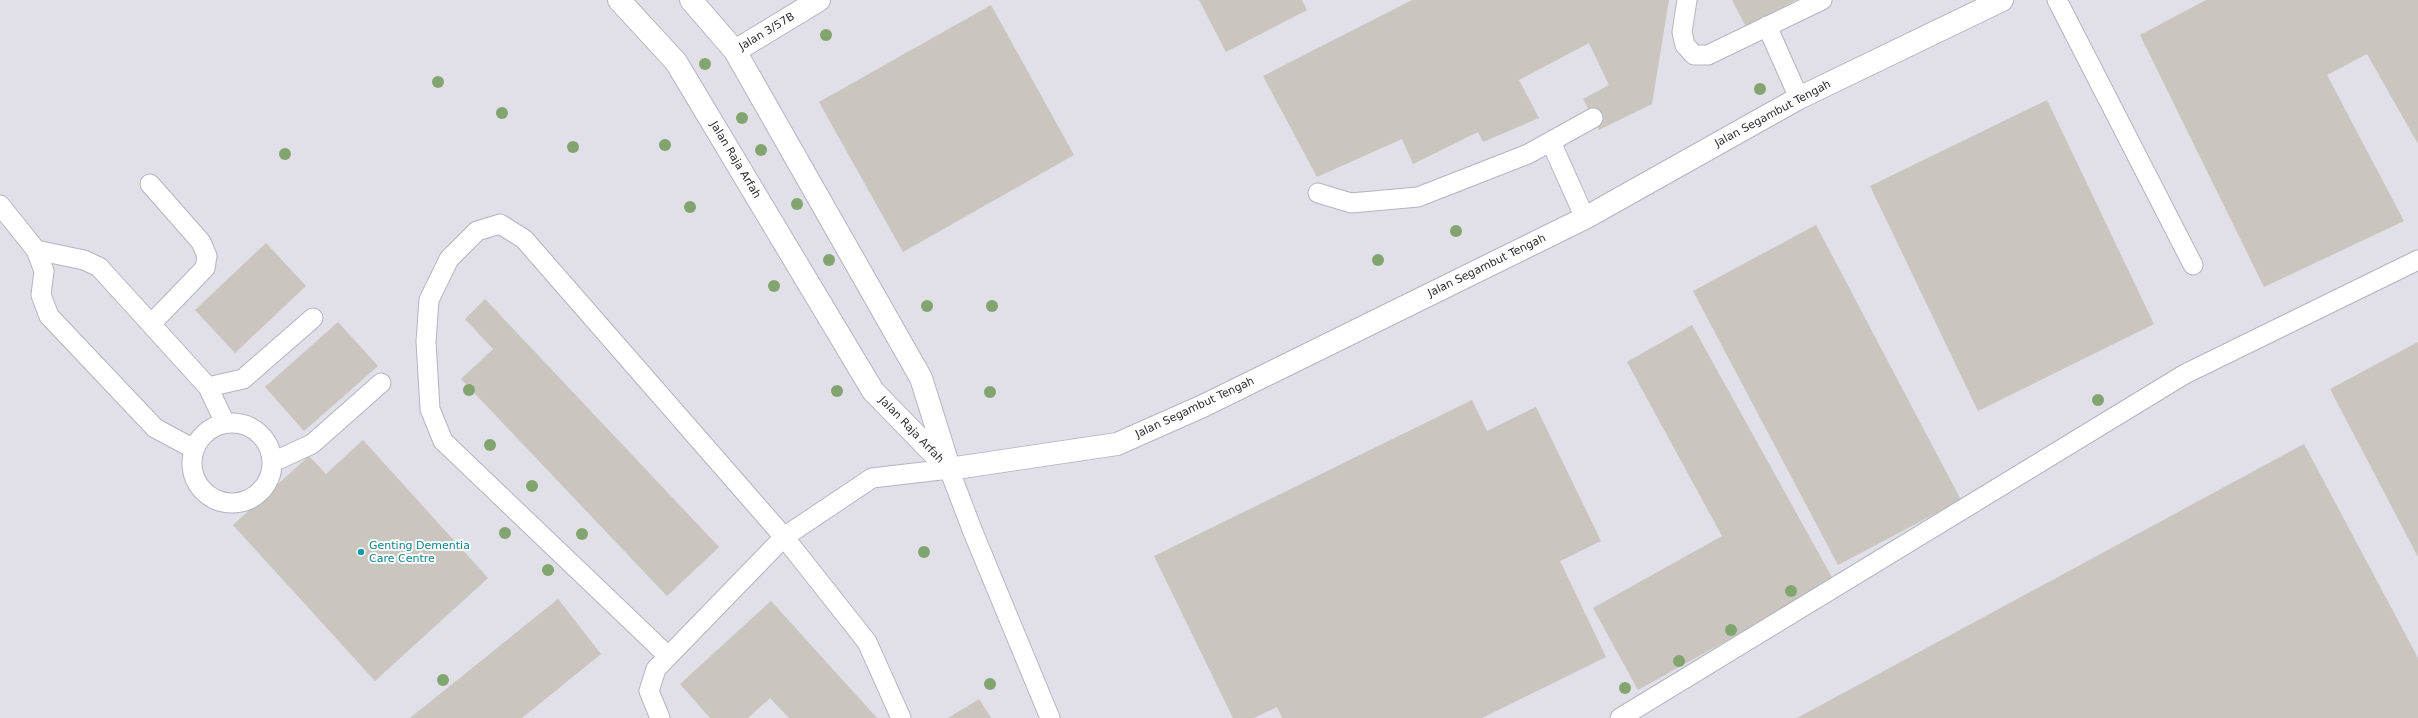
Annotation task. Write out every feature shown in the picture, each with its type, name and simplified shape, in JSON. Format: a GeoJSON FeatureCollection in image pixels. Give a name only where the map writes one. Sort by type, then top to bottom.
{"type":"FeatureCollection","features":[{"type":"Feature","properties":{"kind":"street","name":"Jalan Raja Arfah"},"geometry":{"type":"LineString","coordinates":[[619,0],[676,62],[873,391],[949,469]]}},
{"type":"Feature","properties":{"kind":"street","name":"Jalan Raja Arfah"},"geometry":{"type":"LineString","coordinates":[[691,0],[736,51],[921,378],[949,469]]}},
{"type":"Feature","properties":{"kind":"street","name":"Jalan 3/57B"},"geometry":{"type":"LineString","coordinates":[[736,51],[819,0]]}},
{"type":"Feature","properties":{"kind":"street","name":"Jalan Segambut Tengah"},"geometry":{"type":"LineString","coordinates":[[949,469],[1116,444],[1203,406],[1585,218],[1799,98],[2002,0]]}},
{"type":"Feature","properties":{"kind":"lane"},"geometry":{"type":"LineString","coordinates":[[1687,0],[1682,32],[1685,45],[1694,54],[1708,55],[1822,0]]}},
{"type":"Feature","properties":{"kind":"lane"},"geometry":{"type":"LineString","coordinates":[[2057,0],[2193,265]]}},
{"type":"Feature","properties":{"kind":"lane"},"geometry":{"type":"LineString","coordinates":[[1767,26],[1799,98]]}},
{"type":"Feature","properties":{"kind":"lane"},"geometry":{"type":"LineString","coordinates":[[1318,192],[1351,203],[1418,197],[1528,154],[1593,118]]}},
{"type":"Feature","properties":{"kind":"lane"},"geometry":{"type":"LineString","coordinates":[[1551,142],[1585,218]]}},
{"type":"Feature","properties":{"kind":"lane"},"geometry":{"type":"LineString","coordinates":[[150,184],[201,242],[207,256],[205,268],[151,324]]}},
{"type":"Feature","properties":{"kind":"lane"},"geometry":{"type":"LineString","coordinates":[[0,205],[36,250],[44,271],[42,295],[49,316],[155,428],[194,449]]}},
{"type":"Feature","properties":{"kind":"lane"},"geometry":{"type":"LineString","coordinates":[[668,656],[443,441],[430,409],[426,341],[429,300],[449,259],[476,231],[500,224],[524,239],[784,537],[867,642],[901,718]]}},
{"type":"Feature","properties":{"kind":"lane"},"geometry":{"type":"LineString","coordinates":[[36,250],[84,260],[99,267],[208,387],[225,423]]}},
{"type":"Feature","properties":{"kind":"lane"},"geometry":{"type":"LineString","coordinates":[[1620,718],[2185,374],[2418,260]]}},
{"type":"Feature","properties":{"kind":"lane"},"geometry":{"type":"LineString","coordinates":[[208,387],[243,380],[313,318]]}},
{"type":"Feature","properties":{"kind":"lane"},"geometry":{"type":"LineString","coordinates":[[273,462],[312,444],[381,384]]}},
{"type":"Feature","properties":{"kind":"lane"},"geometry":{"type":"LineString","coordinates":[[225,423],[239,423],[252,428],[263,436],[270,448],[273,462],[270,476],[264,489],[252,498],[239,503],[225,503],[212,498],[201,489],[197,483],[191,463],[194,449],[201,437],[212,428],[225,423]]}},
{"type":"Feature","properties":{"kind":"lane"},"geometry":{"type":"LineString","coordinates":[[660,718],[649,691],[656,669],[784,537],[872,478],[949,469],[973,532],[1050,718]]}},
{"type":"Feature","properties":{"kind":"shaded area"},"geometry":{"type":"Polygon","coordinates":[[[0,0],[2418,0],[2418,718],[0,718],[0,0]]]}},
{"type":"Feature","properties":{"kind":"building"},"geometry":{"type":"Polygon","coordinates":[[[1199,0],[1302,0],[1307,10],[1226,52],[1199,0]]]}},
{"type":"Feature","properties":{"kind":"building"},"geometry":{"type":"Polygon","coordinates":[[[1412,0],[1669,0],[1652,104],[1599,130],[1583,99],[1609,85],[1589,43],[1519,80],[1539,118],[1483,142],[1478,132],[1413,164],[1402,139],[1317,177],[1263,76],[1412,0]]]}},
{"type":"Feature","properties":{"kind":"building"},"geometry":{"type":"Polygon","coordinates":[[[1732,0],[1796,0],[1746,27],[1732,0]]]}},
{"type":"Feature","properties":{"kind":"building"},"geometry":{"type":"Polygon","coordinates":[[[2206,0],[2418,0],[2418,144],[2367,54],[2327,75],[2404,221],[2264,287],[2140,35],[2206,0]]]}},
{"type":"Feature","properties":{"kind":"building"},"geometry":{"type":"Polygon","coordinates":[[[991,5],[1074,155],[903,252],[819,102],[991,5]]]}},
{"type":"Feature","properties":{"kind":"building"},"geometry":{"type":"Polygon","coordinates":[[[2047,100],[2154,324],[1978,411],[1870,186],[2047,100]]]}},
{"type":"Feature","properties":{"kind":"building"},"geometry":{"type":"Polygon","coordinates":[[[1816,225],[1961,500],[1838,565],[1693,291],[1816,225]]]}},
{"type":"Feature","properties":{"kind":"building"},"geometry":{"type":"Polygon","coordinates":[[[266,243],[306,286],[235,353],[195,310],[266,243]]]}},
{"type":"Feature","properties":{"kind":"building"},"geometry":{"type":"Polygon","coordinates":[[[485,299],[719,547],[667,596],[461,379],[493,349],[465,319],[485,299]]]}},
{"type":"Feature","properties":{"kind":"building"},"geometry":{"type":"Polygon","coordinates":[[[338,322],[378,366],[304,431],[265,387],[338,322]]]}},
{"type":"Feature","properties":{"kind":"building"},"geometry":{"type":"Polygon","coordinates":[[[1692,325],[1834,581],[1638,690],[1593,608],[1722,536],[1627,362],[1692,325]]]}},
{"type":"Feature","properties":{"kind":"building"},"geometry":{"type":"Polygon","coordinates":[[[2418,342],[2418,557],[2330,389],[2418,342]]]}},
{"type":"Feature","properties":{"kind":"building"},"geometry":{"type":"Polygon","coordinates":[[[1472,400],[1487,431],[1536,407],[1601,541],[1560,561],[1606,657],[1482,718],[1282,718],[1277,707],[1254,718],[1233,718],[1154,556],[1472,400]]]}},
{"type":"Feature","properties":{"kind":"building","name":"Genting Dementia Care Centre"},"geometry":{"type":"Polygon","coordinates":[[[363,440],[488,578],[375,681],[233,525],[309,456],[326,474],[363,440]]]}},
{"type":"Feature","properties":{"kind":"building"},"geometry":{"type":"Polygon","coordinates":[[[2304,444],[2418,658],[2418,718],[1797,718],[2304,444]]]}},
{"type":"Feature","properties":{"kind":"building"},"geometry":{"type":"Polygon","coordinates":[[[558,599],[601,654],[522,718],[410,718],[558,599]]]}},
{"type":"Feature","properties":{"kind":"building"},"geometry":{"type":"Polygon","coordinates":[[[771,601],[877,718],[789,718],[770,698],[748,718],[710,718],[680,684],[771,601]]]}},
{"type":"Feature","properties":{"kind":"building"},"geometry":{"type":"Polygon","coordinates":[[[979,699],[991,718],[948,718],[979,699]]]}},
{"type":"Feature","properties":{"kind":"place","name":"Genting Dementia Care Centre"},"geometry":{"type":"Point","coordinates":[361,552]}}]}
